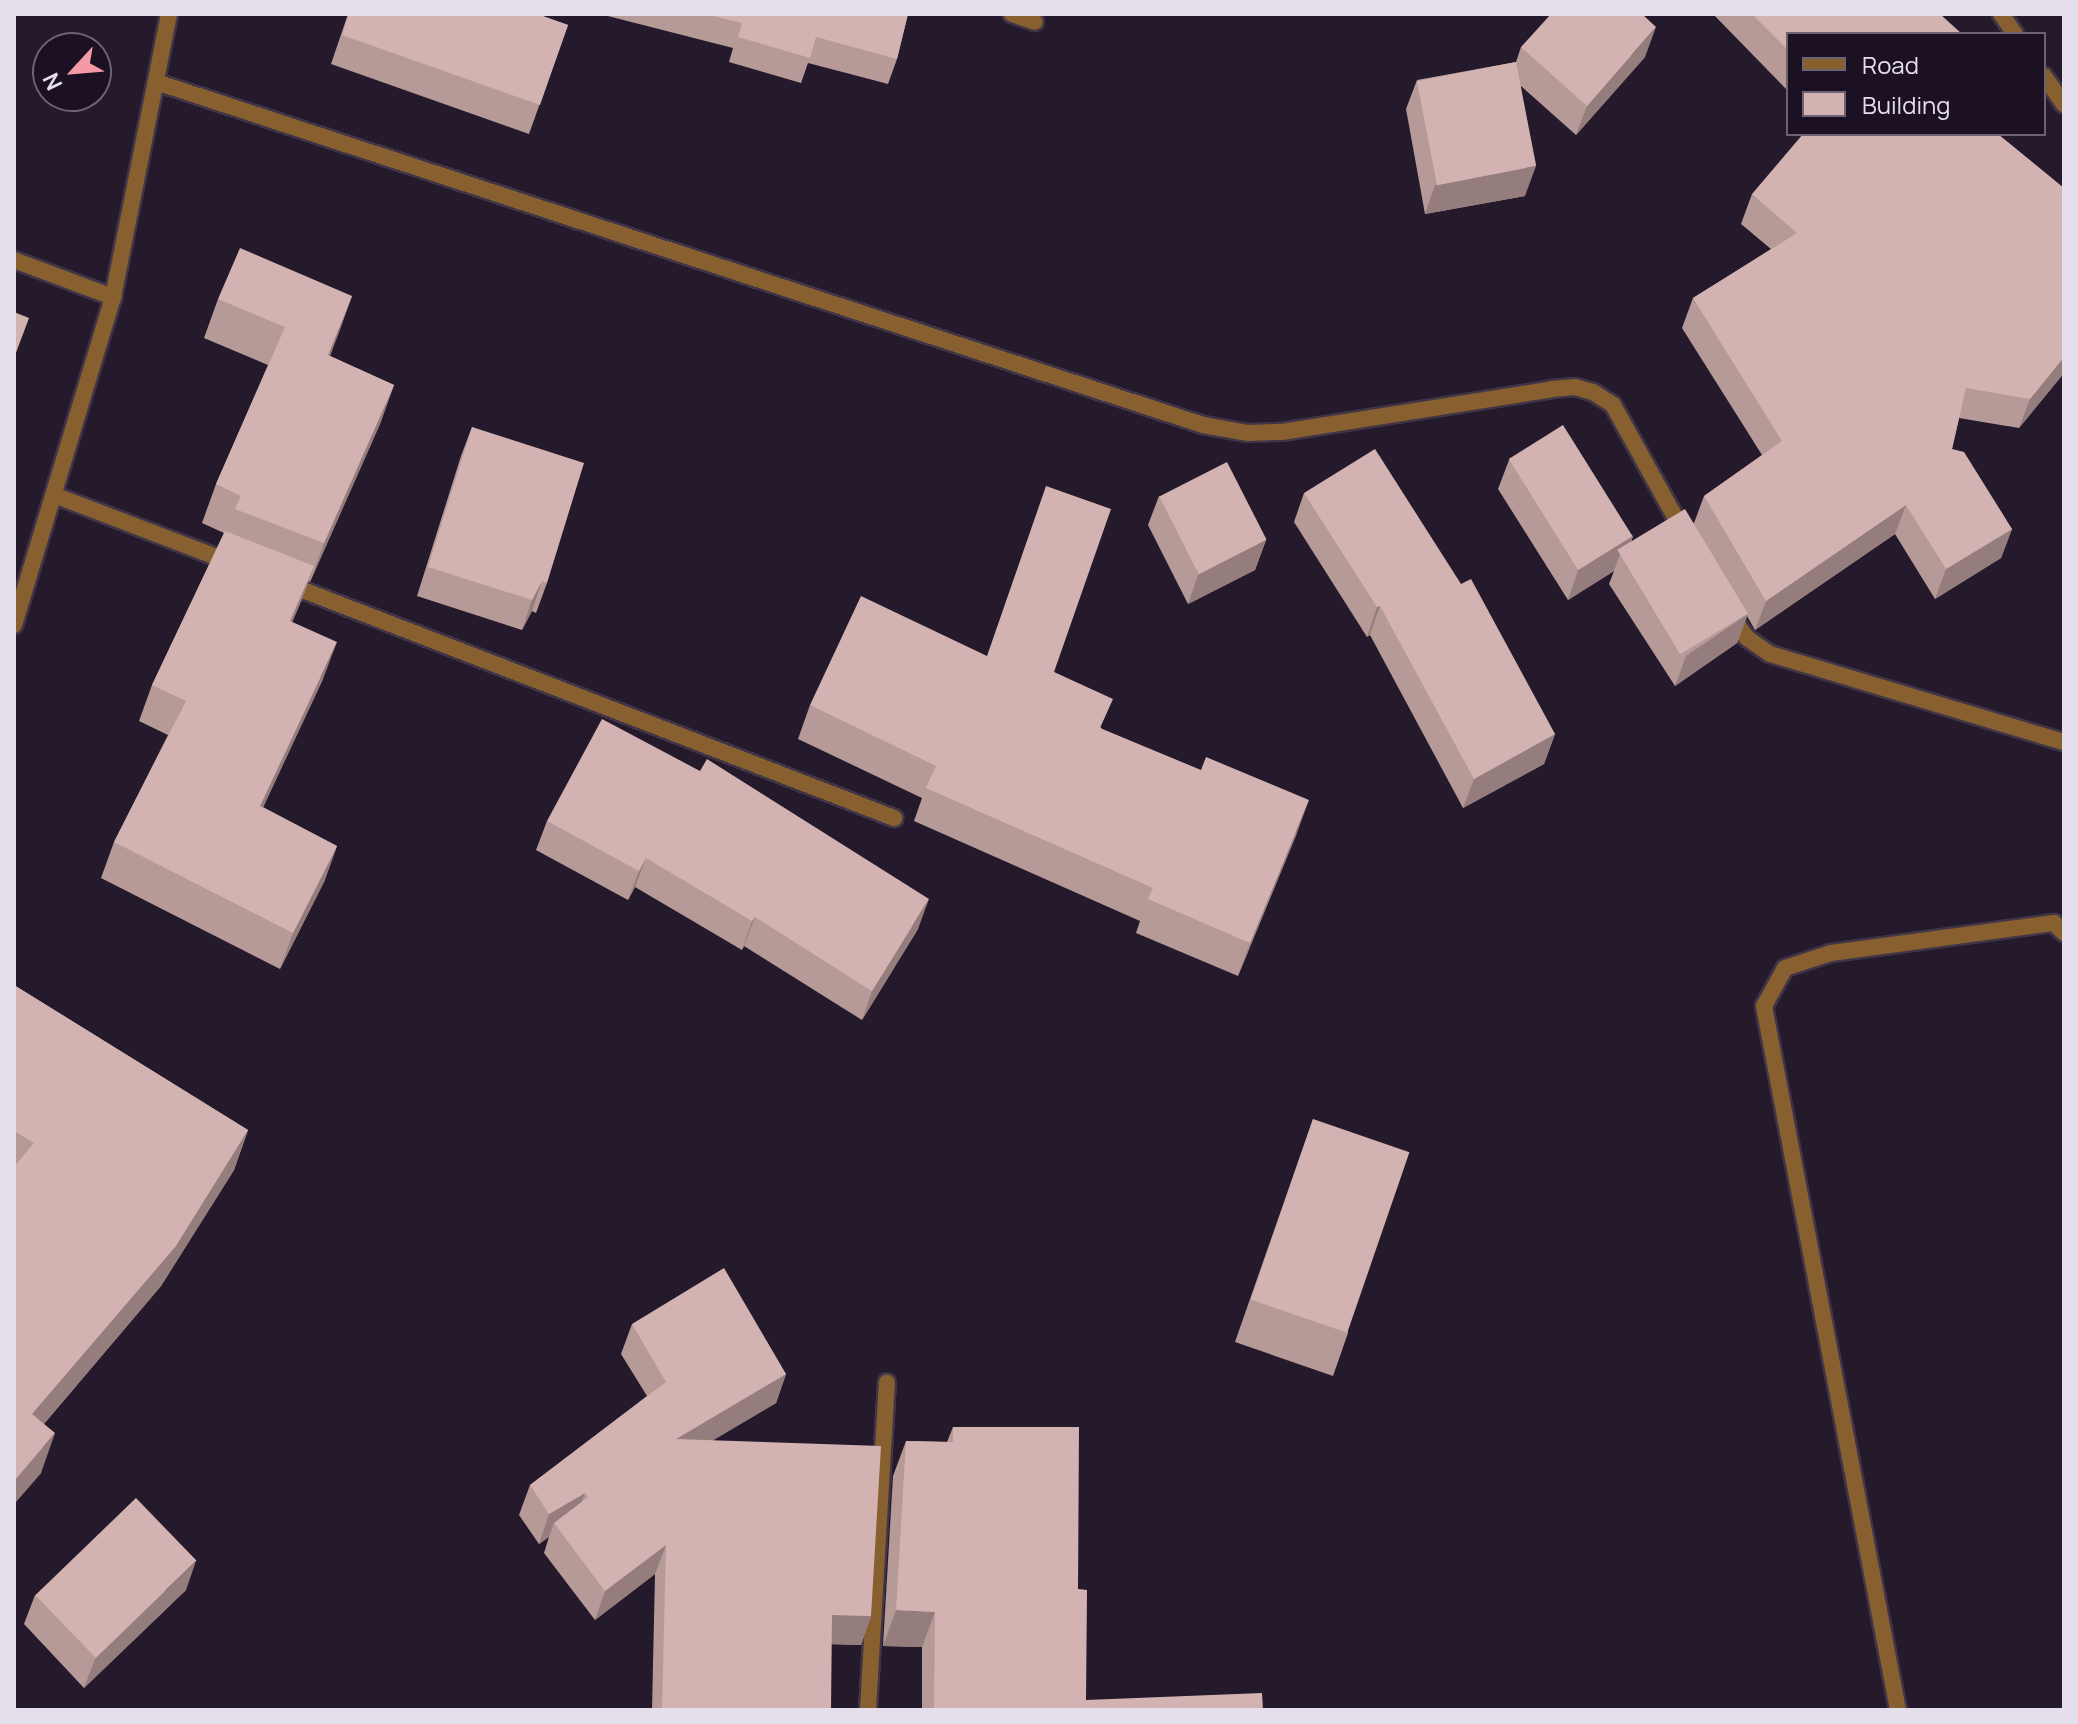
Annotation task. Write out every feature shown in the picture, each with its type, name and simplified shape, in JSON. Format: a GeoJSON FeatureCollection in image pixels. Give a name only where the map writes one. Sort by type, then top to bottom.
{"type":"FeatureCollection","features":[{"type":"Feature","properties":{"kind":"street"},"geometry":{"type":"LineString","coordinates":[[14,625],[113,297],[169,14]]}},
{"type":"Feature","properties":{"kind":"street"},"geometry":{"type":"LineString","coordinates":[[1012,14],[1035,22]]}},
{"type":"Feature","properties":{"kind":"street"},"geometry":{"type":"LineString","coordinates":[[2001,14],[2014,32]]}},
{"type":"Feature","properties":{"kind":"street"},"geometry":{"type":"LineString","coordinates":[[2046,79],[2064,105]]}},
{"type":"Feature","properties":{"kind":"street"},"geometry":{"type":"LineString","coordinates":[[156,82],[1203,425],[1248,433],[1282,432],[1552,389],[1575,387],[1593,392],[1613,405],[1690,544]]}},
{"type":"Feature","properties":{"kind":"street"},"geometry":{"type":"LineString","coordinates":[[14,260],[113,297]]}},
{"type":"Feature","properties":{"kind":"street"},"geometry":{"type":"LineString","coordinates":[[54,495],[246,568]]}},
{"type":"Feature","properties":{"kind":"street"},"geometry":{"type":"LineString","coordinates":[[275,580],[894,818]]}},
{"type":"Feature","properties":{"kind":"street"},"geometry":{"type":"LineString","coordinates":[[1721,599],[1747,638],[1770,654],[2064,742]]}},
{"type":"Feature","properties":{"kind":"street"},"geometry":{"type":"LineString","coordinates":[[1898,1710],[1764,1006],[1785,968],[1831,953],[2054,923],[2064,933]]}},
{"type":"Feature","properties":{"kind":"street"},"geometry":{"type":"LineString","coordinates":[[868,1710],[887,1383]]}},
{"type":"Feature","properties":{"kind":"building"},"geometry":{"type":"Polygon","coordinates":[[[349,14],[537,14],[568,25],[540,105],[342,35],[349,14]]]}},
{"type":"Feature","properties":{"kind":"building"},"geometry":{"type":"Polygon","coordinates":[[[706,14],[908,14],[897,59],[816,37],[810,58],[738,37],[742,23],[706,14]]]}},
{"type":"Feature","properties":{"kind":"building"},"geometry":{"type":"Polygon","coordinates":[[[1551,14],[1642,14],[1656,27],[1587,106],[1521,47],[1551,14]]]}},
{"type":"Feature","properties":{"kind":"building"},"geometry":{"type":"Polygon","coordinates":[[[1752,14],[1940,14],[1960,32],[1786,32],[1786,48],[1752,14]]]}},
{"type":"Feature","properties":{"kind":"building"},"geometry":{"type":"Polygon","coordinates":[[[1516,62],[1536,166],[1437,185],[1417,81],[1516,62]]]}},
{"type":"Feature","properties":{"kind":"building"},"geometry":{"type":"Polygon","coordinates":[[[1801,136],[2000,136],[2064,188],[2064,357],[2030,399],[1966,388],[1952,449],[1964,452],[2012,529],[1946,569],[1906,505],[1766,601],[1704,496],[1782,441],[1693,298],[1797,233],[1752,194],[1801,136]]]}},
{"type":"Feature","properties":{"kind":"building"},"geometry":{"type":"Polygon","coordinates":[[[240,248],[352,296],[328,355],[394,385],[324,543],[235,509],[241,496],[216,484],[285,327],[218,299],[240,248]]]}},
{"type":"Feature","properties":{"kind":"building"},"geometry":{"type":"Polygon","coordinates":[[[14,312],[29,318],[14,358],[14,312]]]}},
{"type":"Feature","properties":{"kind":"building"},"geometry":{"type":"Polygon","coordinates":[[[1563,425],[1632,536],[1578,570],[1509,459],[1563,425]]]}},
{"type":"Feature","properties":{"kind":"building"},"geometry":{"type":"Polygon","coordinates":[[[472,427],[584,463],[547,583],[542,581],[532,600],[428,567],[472,427]]]}},
{"type":"Feature","properties":{"kind":"building"},"geometry":{"type":"Polygon","coordinates":[[[1375,449],[1461,584],[1471,579],[1555,734],[1474,779],[1380,606],[1377,607],[1304,493],[1375,449]]]}},
{"type":"Feature","properties":{"kind":"building"},"geometry":{"type":"Polygon","coordinates":[[[1227,462],[1266,540],[1199,574],[1159,497],[1227,462]]]}},
{"type":"Feature","properties":{"kind":"building"},"geometry":{"type":"Polygon","coordinates":[[[1046,486],[1111,509],[1054,672],[1113,699],[1100,728],[1201,770],[1206,757],[1309,800],[1250,943],[1148,899],[1153,888],[926,788],[936,766],[810,705],[861,596],[987,656],[1046,486]]]}},
{"type":"Feature","properties":{"kind":"building"},"geometry":{"type":"Polygon","coordinates":[[[1685,509],[1748,614],[1680,654],[1617,550],[1685,509]]]}},
{"type":"Feature","properties":{"kind":"building"},"geometry":{"type":"Polygon","coordinates":[[[225,531],[314,566],[290,621],[337,642],[260,806],[337,846],[293,933],[114,842],[186,701],[152,685],[225,531]]]}},
{"type":"Feature","properties":{"kind":"building"},"geometry":{"type":"Polygon","coordinates":[[[602,719],[700,771],[707,759],[929,899],[872,991],[755,917],[752,921],[646,858],[639,871],[547,821],[602,719]]]}},
{"type":"Feature","properties":{"kind":"building"},"geometry":{"type":"Polygon","coordinates":[[[14,985],[248,1130],[176,1246],[32,1414],[55,1433],[14,1481],[14,1167],[34,1143],[14,1131],[14,985]]]}},
{"type":"Feature","properties":{"kind":"building"},"geometry":{"type":"Polygon","coordinates":[[[1313,1119],[1409,1152],[1347,1333],[1251,1300],[1313,1119]]]}},
{"type":"Feature","properties":{"kind":"building"},"geometry":{"type":"Polygon","coordinates":[[[724,1268],[786,1374],[676,1439],[881,1446],[871,1616],[832,1615],[831,1710],[662,1710],[666,1545],[605,1591],[554,1523],[588,1497],[585,1493],[549,1514],[530,1485],[666,1382],[632,1324],[724,1268]]]}},
{"type":"Feature","properties":{"kind":"building"},"geometry":{"type":"Polygon","coordinates":[[[953,1427],[1079,1427],[1078,1589],[1087,1590],[1086,1700],[1262,1693],[1263,1710],[934,1710],[935,1612],[896,1610],[906,1441],[953,1442],[953,1427]]]}},
{"type":"Feature","properties":{"kind":"building"},"geometry":{"type":"Polygon","coordinates":[[[136,1498],[196,1561],[96,1658],[35,1595],[136,1498]]]}}]}
